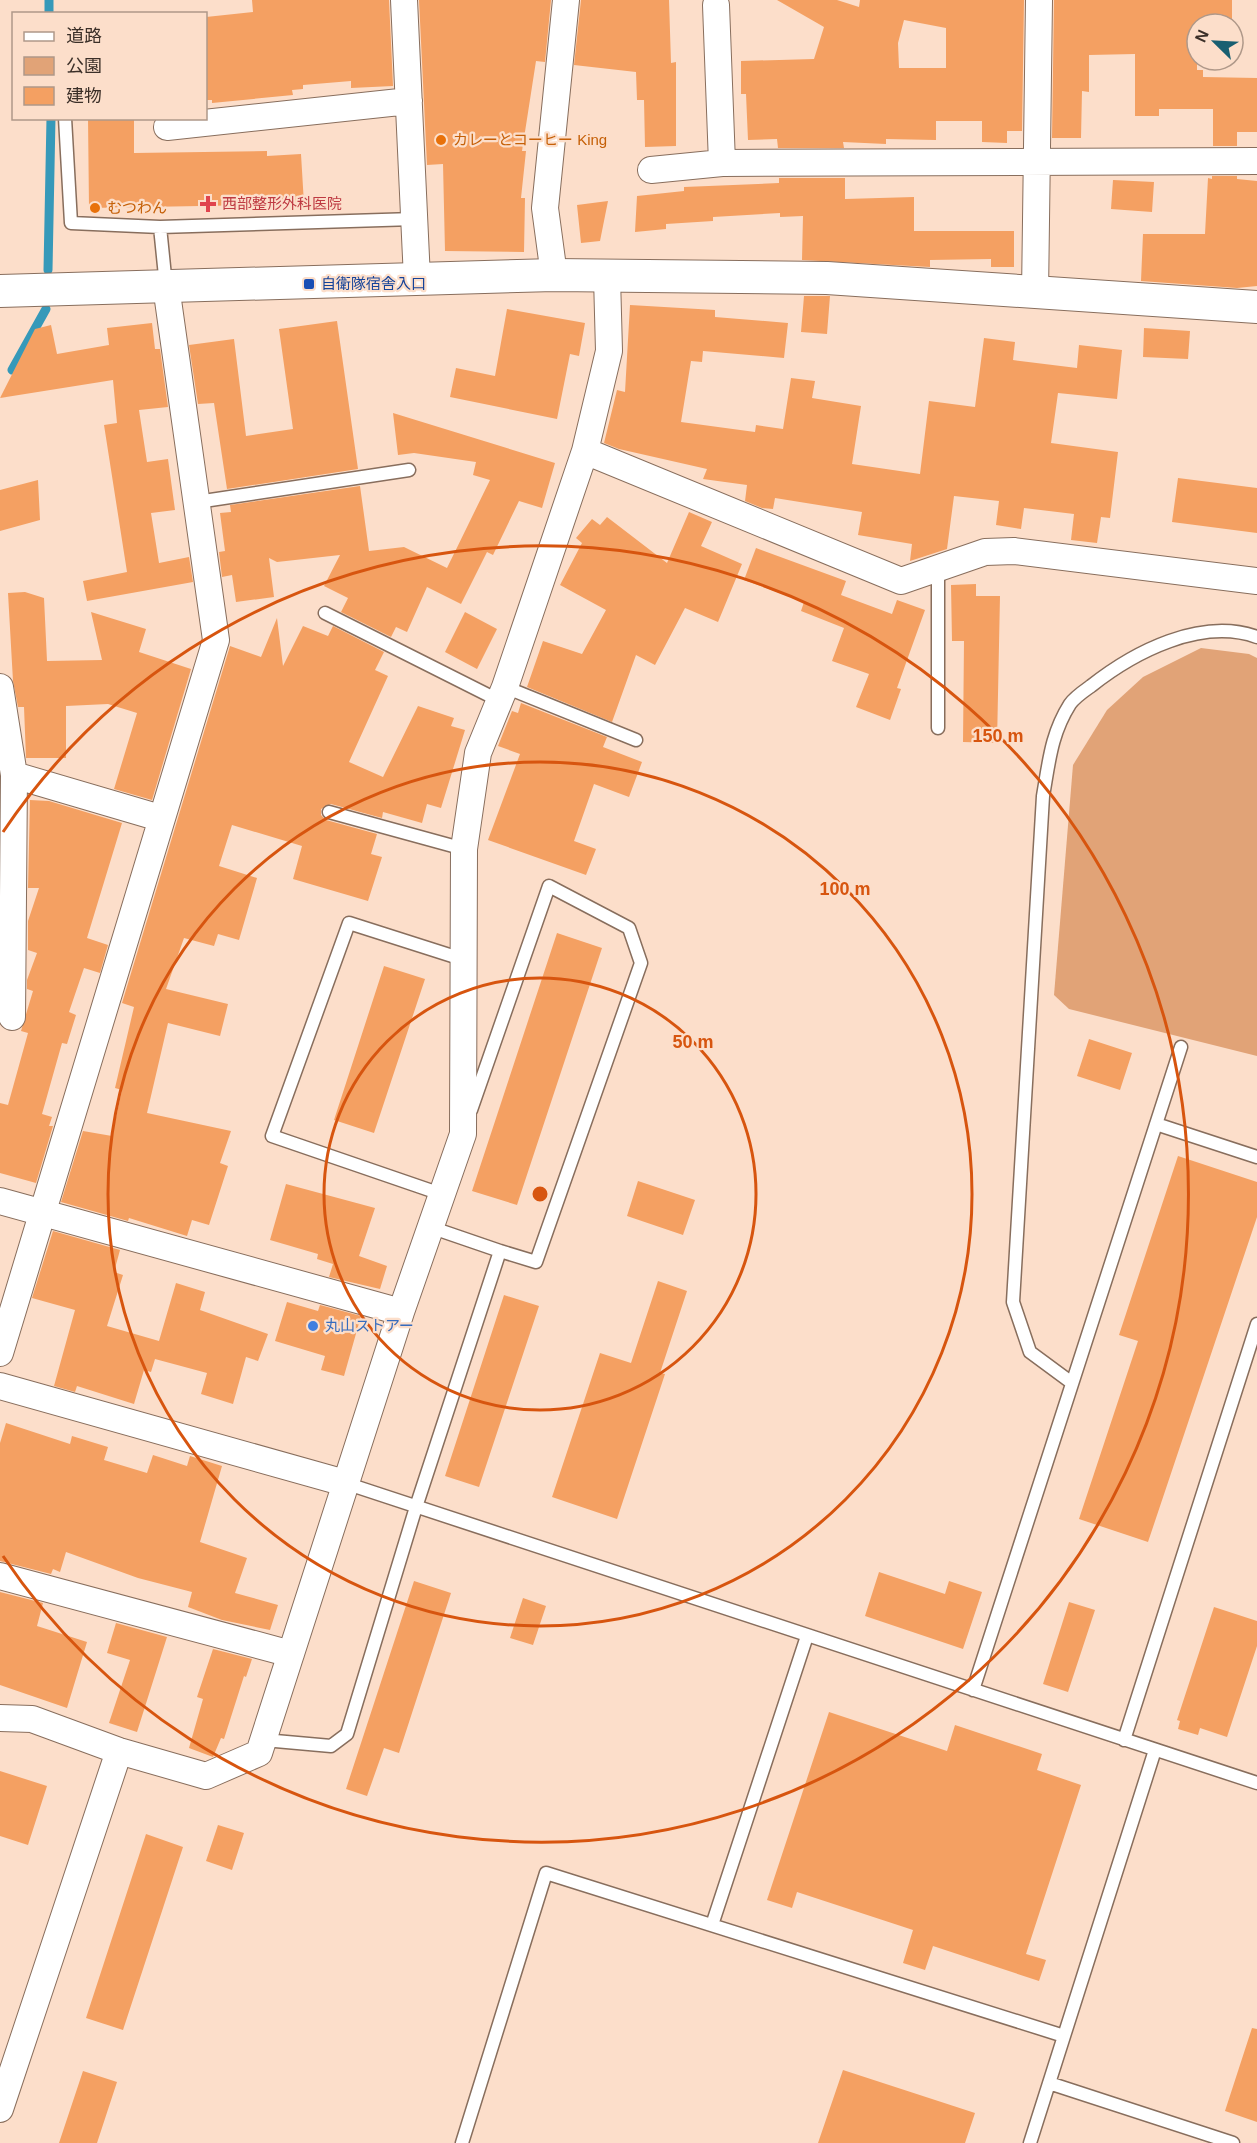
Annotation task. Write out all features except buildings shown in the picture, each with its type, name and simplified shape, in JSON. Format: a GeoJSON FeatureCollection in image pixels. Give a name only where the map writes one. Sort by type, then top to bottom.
{"type":"FeatureCollection","features":[{"type":"Feature","properties":{"kind":"street"},"geometry":{"type":"LineString","coordinates":[[404,0],[417,279]]}},
{"type":"Feature","properties":{"kind":"street"},"geometry":{"type":"LineString","coordinates":[[554,275],[545,208],[566,0]]}},
{"type":"Feature","properties":{"kind":"street"},"geometry":{"type":"LineString","coordinates":[[1035,294],[1039,0]]}},
{"type":"Feature","properties":{"kind":"street"},"geometry":{"type":"LineString","coordinates":[[716,5],[722,163]]}},
{"type":"Feature","properties":{"kind":"street"},"geometry":{"type":"LineString","coordinates":[[167,127],[409,100]]}},
{"type":"Feature","properties":{"kind":"street"},"geometry":{"type":"LineString","coordinates":[[651,170],[722,163],[1257,161]]}},
{"type":"Feature","properties":{"kind":"street"},"geometry":{"type":"LineString","coordinates":[[0,291],[554,275],[827,278],[1035,294],[1257,307]]}},
{"type":"Feature","properties":{"kind":"street"},"geometry":{"type":"LineString","coordinates":[[0,1718],[32,1719],[119,1751],[206,1776],[260,1753],[401,1312],[463,1134],[461,1088],[465,960],[464,849],[478,753],[503,694],[585,451],[609,351],[607,277]]}},
{"type":"Feature","properties":{"kind":"street"},"geometry":{"type":"LineString","coordinates":[[0,1353],[160,818],[216,640],[166,286]]}},
{"type":"Feature","properties":{"kind":"street"},"geometry":{"type":"LineString","coordinates":[[585,451],[901,581],[986,552],[1014,551],[1257,581]]}},
{"type":"Feature","properties":{"kind":"street"},"geometry":{"type":"LineString","coordinates":[[0,687],[14,775],[7,896],[12,1017]]}},
{"type":"Feature","properties":{"kind":"street"},"geometry":{"type":"LineString","coordinates":[[14,775],[160,818]]}},
{"type":"Feature","properties":{"kind":"street"},"geometry":{"type":"LineString","coordinates":[[0,1202],[401,1312]]}},
{"type":"Feature","properties":{"kind":"street"},"geometry":{"type":"LineString","coordinates":[[0,1386],[345,1483]]}},
{"type":"Feature","properties":{"kind":"street"},"geometry":{"type":"LineString","coordinates":[[0,1576],[291,1654]]}},
{"type":"Feature","properties":{"kind":"street"},"geometry":{"type":"LineString","coordinates":[[0,2109],[119,1751]]}},
{"type":"Feature","properties":{"kind":"lane"},"geometry":{"type":"LineString","coordinates":[[65,120],[71,223],[160,227],[414,219]]}},
{"type":"Feature","properties":{"kind":"lane"},"geometry":{"type":"LineString","coordinates":[[160,227],[166,286]]}},
{"type":"Feature","properties":{"kind":"lane"},"geometry":{"type":"LineString","coordinates":[[197,502],[409,470]]}},
{"type":"Feature","properties":{"kind":"lane"},"geometry":{"type":"LineString","coordinates":[[938,568],[938,728]]}},
{"type":"Feature","properties":{"kind":"lane"},"geometry":{"type":"LineString","coordinates":[[325,613],[503,694],[636,740]]}},
{"type":"Feature","properties":{"kind":"lane"},"geometry":{"type":"LineString","coordinates":[[1072,1383],[1030,1352],[1013,1302],[1043,796],[1053,737],[1071,701],[1108,672],[1164,643],[1196,634],[1227,632],[1257,637]]}},
{"type":"Feature","properties":{"kind":"lane"},"geometry":{"type":"LineString","coordinates":[[329,812],[464,849]]}},
{"type":"Feature","properties":{"kind":"lane"},"geometry":{"type":"LineString","coordinates":[[430,1227],[536,1262],[641,963],[629,928],[549,886],[463,1134]]}},
{"type":"Feature","properties":{"kind":"lane"},"geometry":{"type":"LineString","coordinates":[[441,1194],[272,1136],[349,923],[465,960]]}},
{"type":"Feature","properties":{"kind":"lane"},"geometry":{"type":"LineString","coordinates":[[973,1690],[1181,1047]]}},
{"type":"Feature","properties":{"kind":"lane"},"geometry":{"type":"LineString","coordinates":[[1156,1124],[1257,1157]]}},
{"type":"Feature","properties":{"kind":"lane"},"geometry":{"type":"LineString","coordinates":[[264,1740],[331,1746],[347,1734],[416,1507],[500,1251]]}},
{"type":"Feature","properties":{"kind":"lane"},"geometry":{"type":"LineString","coordinates":[[1124,1740],[1257,1324]]}},
{"type":"Feature","properties":{"kind":"lane"},"geometry":{"type":"LineString","coordinates":[[345,1483],[1257,1784]]}},
{"type":"Feature","properties":{"kind":"lane"},"geometry":{"type":"LineString","coordinates":[[712,1925],[807,1636]]}},
{"type":"Feature","properties":{"kind":"lane"},"geometry":{"type":"LineString","coordinates":[[1030,2143],[1155,1750]]}},
{"type":"Feature","properties":{"kind":"lane"},"geometry":{"type":"LineString","coordinates":[[462,2143],[546,1873],[1064,2036]]}},
{"type":"Feature","properties":{"kind":"lane"},"geometry":{"type":"LineString","coordinates":[[1048,2084],[1201,2138],[1233,2143]]}},
{"type":"Feature","properties":{"kind":"green space"},"geometry":{"type":"Polygon","coordinates":[[[1201,648],[1249,654],[1257,658],[1257,1056],[1069,1009],[1054,995],[1073,765],[1107,710],[1143,677],[1201,648]]]}},
{"type":"Feature","properties":{"kind":"waterway"},"geometry":{"type":"LineString","coordinates":[[49,0],[49,12]]}},
{"type":"Feature","properties":{"kind":"waterway"},"geometry":{"type":"LineString","coordinates":[[48,270],[51,120]]}},
{"type":"Feature","properties":{"kind":"waterway"},"geometry":{"type":"LineString","coordinates":[[12,370],[46,309]]}},
{"type":"Feature","properties":{"kind":"place","name":"カレーとコーヒー King"},"geometry":{"type":"Point","coordinates":[441,140]}},
{"type":"Feature","properties":{"kind":"place","name":"西部整形外科医院"},"geometry":{"type":"Point","coordinates":[208,204]}},
{"type":"Feature","properties":{"kind":"place","name":"むつわん"},"geometry":{"type":"Point","coordinates":[95,208]}},
{"type":"Feature","properties":{"kind":"place","name":"自衛隊宿舎入口"},"geometry":{"type":"Point","coordinates":[309,284]}},
{"type":"Feature","properties":{"kind":"place","name":"丸山ストアー"},"geometry":{"type":"Point","coordinates":[313,1326]}}]}
